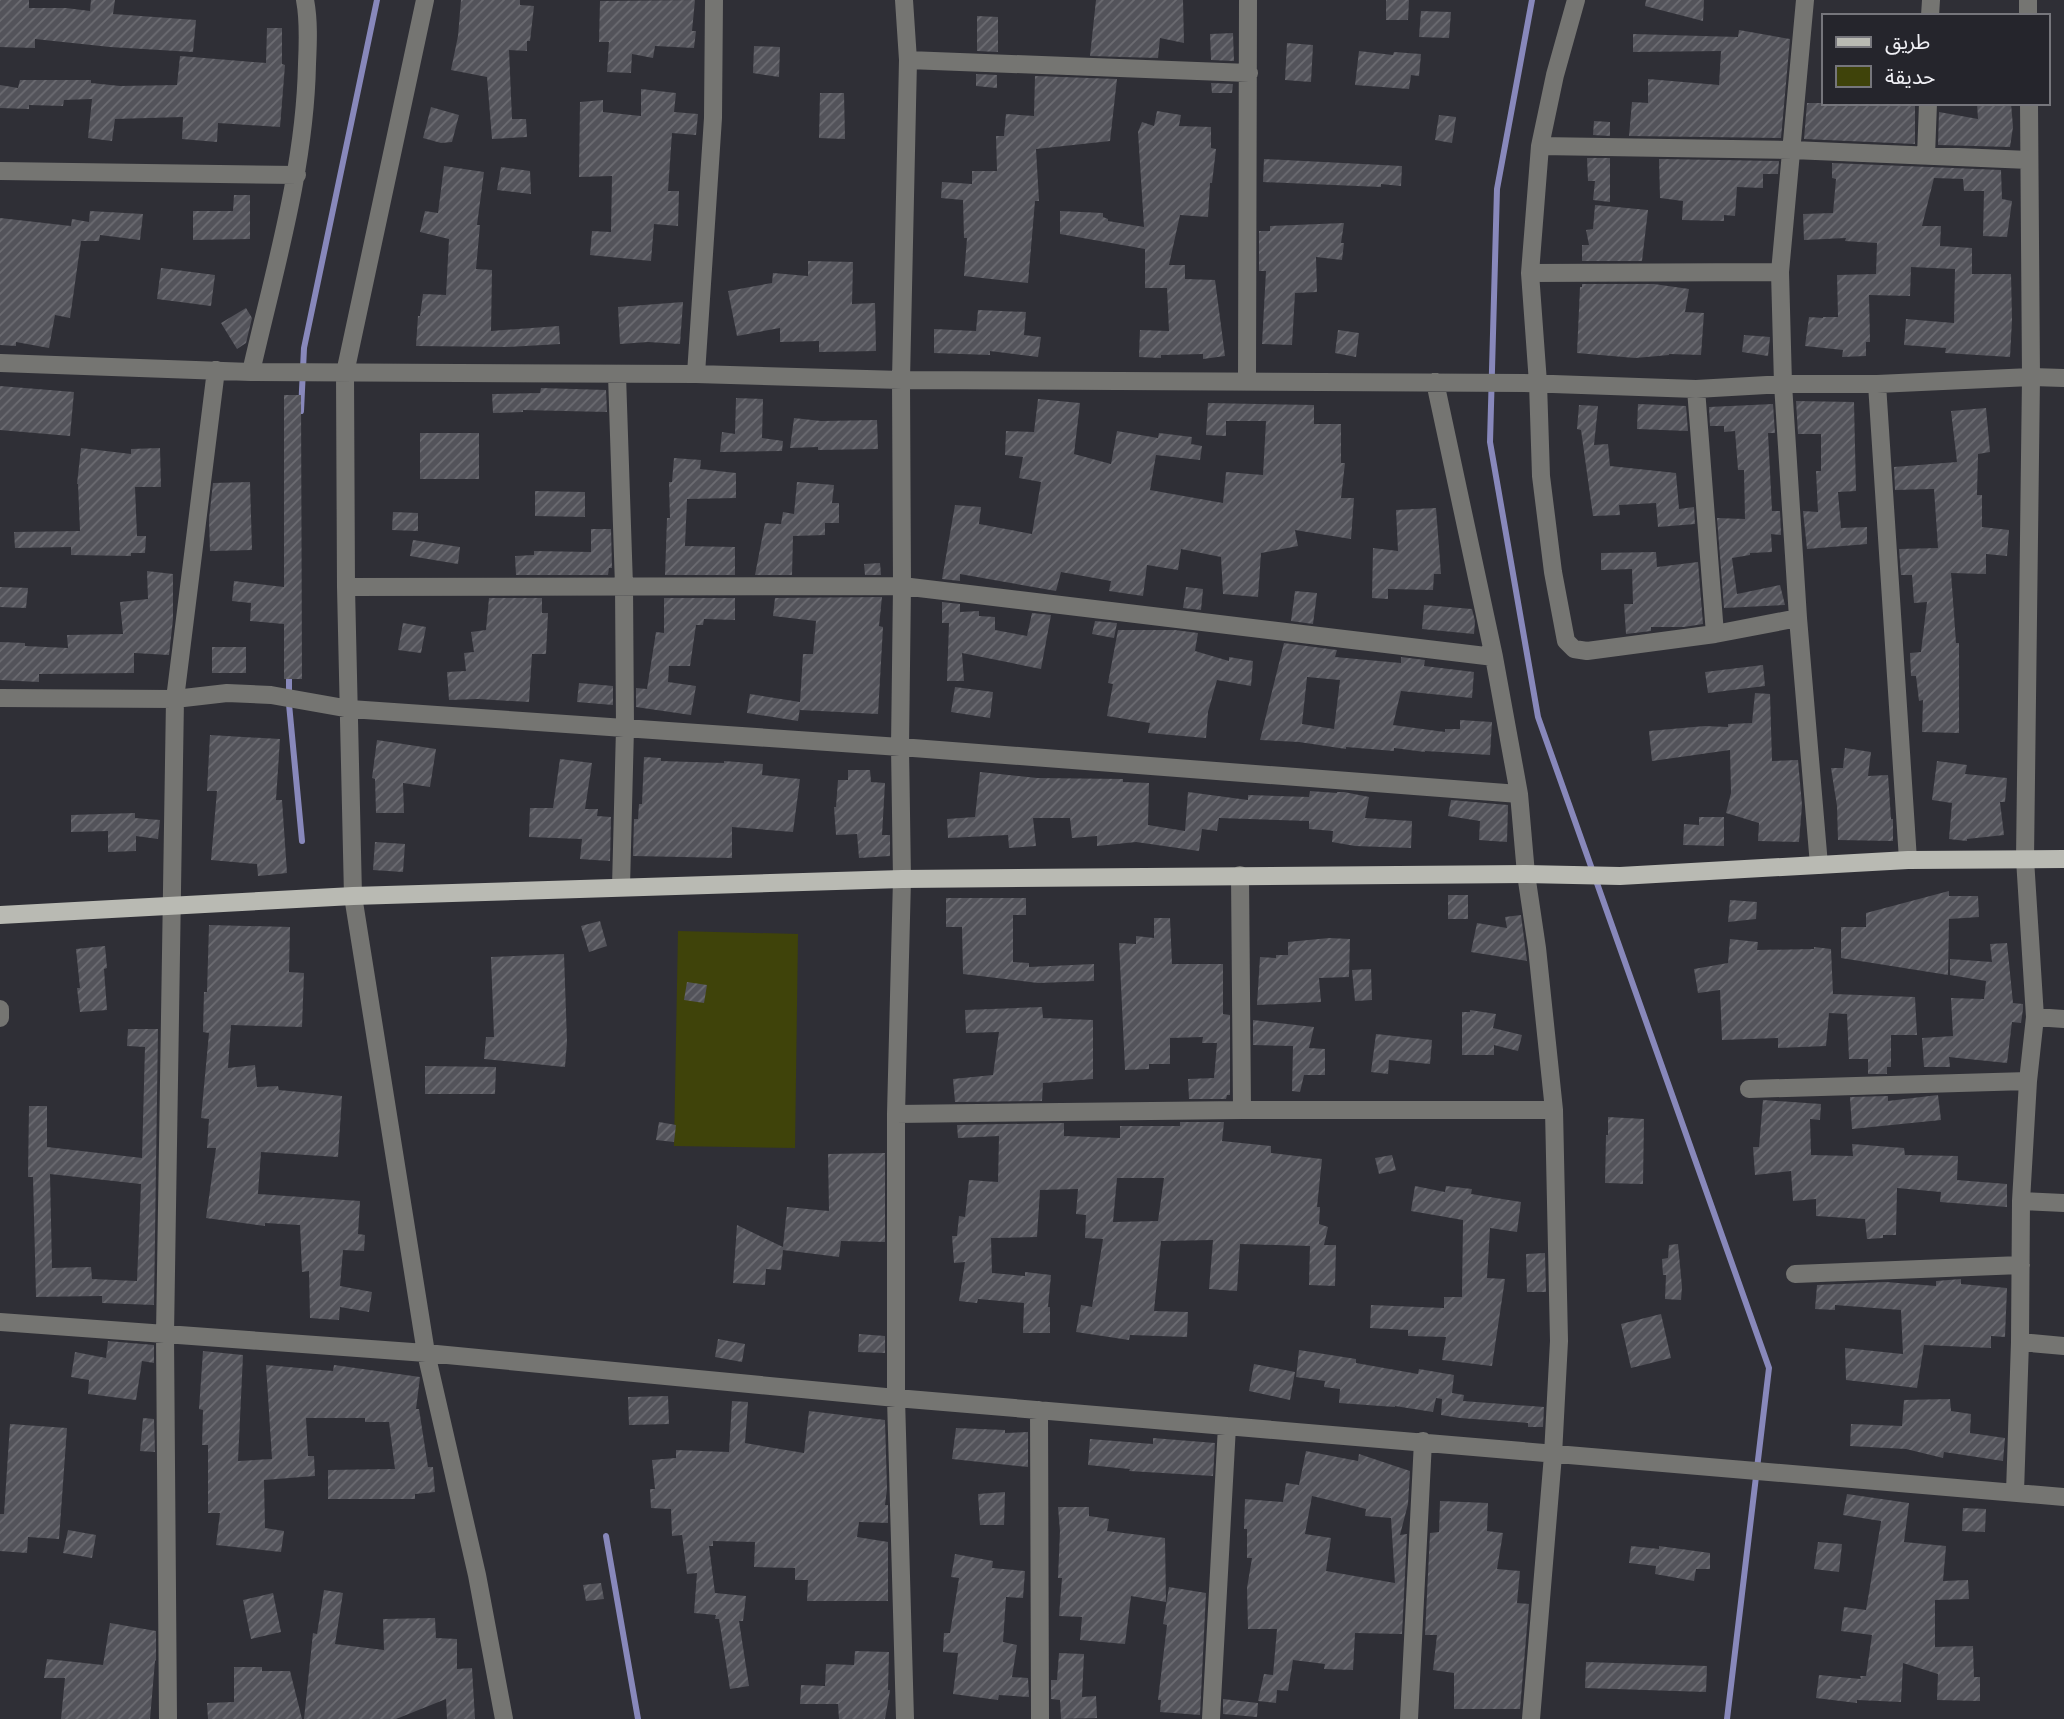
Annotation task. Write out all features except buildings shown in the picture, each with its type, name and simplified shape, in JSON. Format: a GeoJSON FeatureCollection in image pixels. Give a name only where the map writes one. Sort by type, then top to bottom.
{"type":"FeatureCollection","features":[{"type":"Feature","properties":{"kind":"main road"},"geometry":{"type":"LineString","coordinates":[[0,915],[353,896],[902,879],[1526,874],[1620,876],[1908,860],[2064,859]]}},
{"type":"Feature","properties":{"kind":"street"},"geometry":{"type":"LineString","coordinates":[[260,372],[297,175],[307,89],[305,0]]}},
{"type":"Feature","properties":{"kind":"street"},"geometry":{"type":"LineString","coordinates":[[425,0],[345,373],[346,587],[353,896],[426,1353],[477,1575],[504,1719]]}},
{"type":"Feature","properties":{"kind":"street"},"geometry":{"type":"LineString","coordinates":[[696,374],[713,118],[714,0]]}},
{"type":"Feature","properties":{"kind":"street"},"geometry":{"type":"LineString","coordinates":[[904,0],[908,60],[901,380],[902,879],[896,1114],[896,1398],[905,1719]]}},
{"type":"Feature","properties":{"kind":"street"},"geometry":{"type":"LineString","coordinates":[[1247,380],[1248,0]]}},
{"type":"Feature","properties":{"kind":"street"},"geometry":{"type":"LineString","coordinates":[[1576,0],[1555,75],[1540,146],[1530,273],[1531,383],[1553,572],[1566,641],[1574,649],[1587,651],[1715,634],[1798,618]]}},
{"type":"Feature","properties":{"kind":"street"},"geometry":{"type":"LineString","coordinates":[[1805,0],[1780,272],[1783,383],[1798,618],[1819,865]]}},
{"type":"Feature","properties":{"kind":"street"},"geometry":{"type":"LineString","coordinates":[[908,60],[1249,73]]}},
{"type":"Feature","properties":{"kind":"street"},"geometry":{"type":"LineString","coordinates":[[1926,156],[1928,105]]}},
{"type":"Feature","properties":{"kind":"street"},"geometry":{"type":"LineString","coordinates":[[2015,1492],[2021,1201],[2028,1081],[2035,1017],[2025,859],[2031,377],[2029,105]]}},
{"type":"Feature","properties":{"kind":"street"},"geometry":{"type":"LineString","coordinates":[[1540,146],[1792,150],[2029,160]]}},
{"type":"Feature","properties":{"kind":"street"},"geometry":{"type":"LineString","coordinates":[[0,171],[297,175]]}},
{"type":"Feature","properties":{"kind":"street"},"geometry":{"type":"LineString","coordinates":[[1530,273],[1780,272]]}},
{"type":"Feature","properties":{"kind":"street"},"geometry":{"type":"LineString","coordinates":[[0,363],[260,372],[696,374],[901,380],[1531,383],[1696,389],[1783,383],[1877,384],[2064,378]]}},
{"type":"Feature","properties":{"kind":"street"},"geometry":{"type":"LineString","coordinates":[[168,1719],[165,1335],[175,699],[216,370]]}},
{"type":"Feature","properties":{"kind":"street"},"geometry":{"type":"LineString","coordinates":[[617,375],[624,586],[625,728],[621,887]]}},
{"type":"Feature","properties":{"kind":"street"},"geometry":{"type":"LineString","coordinates":[[1436,383],[1494,657],[1519,794],[1554,1111],[1559,1341],[1553,1455],[1531,1719]]}},
{"type":"Feature","properties":{"kind":"street"},"geometry":{"type":"LineString","coordinates":[[1877,384],[1908,860]]}},
{"type":"Feature","properties":{"kind":"street"},"geometry":{"type":"LineString","coordinates":[[1696,389],[1715,634]]}},
{"type":"Feature","properties":{"kind":"street"},"geometry":{"type":"LineString","coordinates":[[346,587],[902,586],[1494,657]]}},
{"type":"Feature","properties":{"kind":"street"},"geometry":{"type":"LineString","coordinates":[[0,698],[175,699],[227,693],[271,695],[350,709],[1519,794]]}},
{"type":"Feature","properties":{"kind":"street"},"geometry":{"type":"LineString","coordinates":[[1240,876],[1242,1110]]}},
{"type":"Feature","properties":{"kind":"street"},"geometry":{"type":"LineString","coordinates":[[0,1009],[0,1016]]}},
{"type":"Feature","properties":{"kind":"street"},"geometry":{"type":"LineString","coordinates":[[2035,1017],[2064,1019]]}},
{"type":"Feature","properties":{"kind":"street"},"geometry":{"type":"LineString","coordinates":[[1749,1089],[2028,1081]]}},
{"type":"Feature","properties":{"kind":"street"},"geometry":{"type":"LineString","coordinates":[[896,1114],[1242,1110],[1554,1111]]}},
{"type":"Feature","properties":{"kind":"street"},"geometry":{"type":"LineString","coordinates":[[2021,1201],[2064,1203]]}},
{"type":"Feature","properties":{"kind":"street"},"geometry":{"type":"LineString","coordinates":[[1795,1273],[2021,1265]]}},
{"type":"Feature","properties":{"kind":"street"},"geometry":{"type":"LineString","coordinates":[[0,1322],[426,1353],[896,1398],[2064,1497]]}},
{"type":"Feature","properties":{"kind":"street"},"geometry":{"type":"LineString","coordinates":[[2020,1342],[2064,1346]]}},
{"type":"Feature","properties":{"kind":"street"},"geometry":{"type":"LineString","coordinates":[[1039,1410],[1040,1719]]}},
{"type":"Feature","properties":{"kind":"street"},"geometry":{"type":"LineString","coordinates":[[1210,1719],[1227,1426]]}},
{"type":"Feature","properties":{"kind":"street"},"geometry":{"type":"LineString","coordinates":[[1409,1719],[1423,1441]]}},
{"type":"Feature","properties":{"kind":"green space"},"geometry":{"type":"Polygon","coordinates":[[[678,931],[798,934],[795,1148],[674,1146],[678,931]]]}},
{"type":"Feature","properties":{"kind":"waterway"},"geometry":{"type":"LineString","coordinates":[[301,411],[304,348],[377,0]]}},
{"type":"Feature","properties":{"kind":"waterway"},"geometry":{"type":"LineString","coordinates":[[1532,0],[1497,189],[1490,442],[1538,717],[1769,1368],[1727,1719]]}},
{"type":"Feature","properties":{"kind":"waterway"},"geometry":{"type":"LineString","coordinates":[[289,673],[289,704],[302,841]]}},
{"type":"Feature","properties":{"kind":"waterway"},"geometry":{"type":"LineString","coordinates":[[606,1536],[638,1719]]}}]}
